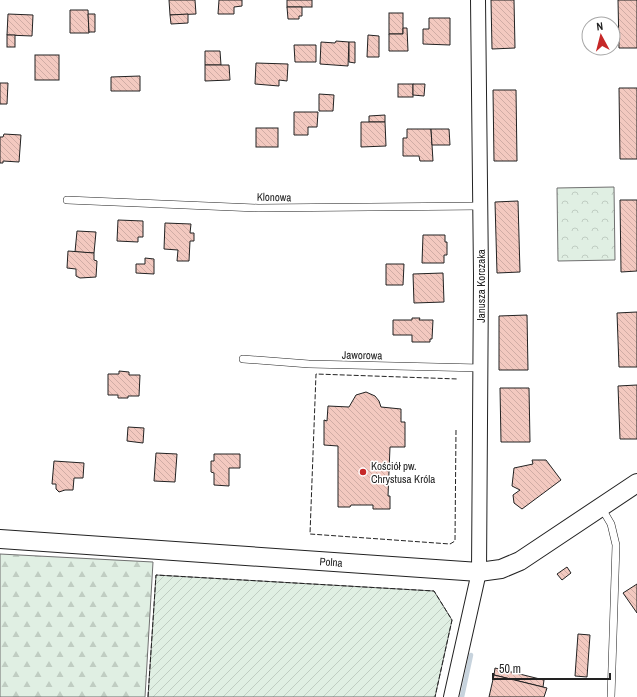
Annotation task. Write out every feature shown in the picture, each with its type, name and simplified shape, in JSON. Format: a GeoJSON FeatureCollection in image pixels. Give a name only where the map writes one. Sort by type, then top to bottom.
{"type":"FeatureCollection","features":[{"type":"Feature","properties":{"kind":"street","name":"Janusza Korczaka"},"geometry":{"type":"LineString","coordinates":[[451,697],[479,572],[481,206],[478,0]]}},
{"type":"Feature","properties":{"kind":"street","name":"Polna"},"geometry":{"type":"LineString","coordinates":[[0,539],[479,572],[501,569],[520,561],[637,483]]}},
{"type":"Feature","properties":{"kind":"lane","name":"Klonowa"},"geometry":{"type":"LineString","coordinates":[[67,200],[258,208],[481,206]]}},
{"type":"Feature","properties":{"kind":"lane","name":"Jaworowa"},"geometry":{"type":"LineString","coordinates":[[243,359],[308,364],[481,368]]}},
{"type":"Feature","properties":{"kind":"lane"},"geometry":{"type":"LineString","coordinates":[[601,507],[612,524],[616,545],[611,697]]}},
{"type":"Feature","properties":{"kind":"green space"},"geometry":{"type":"Polygon","coordinates":[[[614,187],[615,260],[558,261],[557,188],[614,187]]]}},
{"type":"Feature","properties":{"kind":"green space"},"geometry":{"type":"Polygon","coordinates":[[[0,554],[153,562],[145,697],[0,697],[0,554]]]}},
{"type":"Feature","properties":{"kind":"green space"},"geometry":{"type":"Polygon","coordinates":[[[156,575],[434,591],[452,620],[435,697],[148,697],[156,575]]]}},
{"type":"Feature","properties":{"kind":"building"},"geometry":{"type":"Polygon","coordinates":[[[169,0],[195,0],[196,14],[170,15],[169,0]]]}},
{"type":"Feature","properties":{"kind":"building"},"geometry":{"type":"Polygon","coordinates":[[[219,0],[242,0],[242,6],[234,7],[234,14],[218,14],[219,0]]]}},
{"type":"Feature","properties":{"kind":"building"},"geometry":{"type":"Polygon","coordinates":[[[287,0],[312,0],[312,7],[287,7],[287,0]]]}},
{"type":"Feature","properties":{"kind":"building"},"geometry":{"type":"Polygon","coordinates":[[[491,0],[514,0],[515,48],[492,49],[491,0]]]}},
{"type":"Feature","properties":{"kind":"building"},"geometry":{"type":"Polygon","coordinates":[[[618,0],[637,0],[637,48],[621,48],[621,16],[618,16],[618,0]]]}},
{"type":"Feature","properties":{"kind":"building"},"geometry":{"type":"Polygon","coordinates":[[[287,7],[302,7],[302,16],[299,16],[299,19],[288,19],[287,7]]]}},
{"type":"Feature","properties":{"kind":"building"},"geometry":{"type":"Polygon","coordinates":[[[70,10],[88,10],[89,33],[70,33],[70,10]]]}},
{"type":"Feature","properties":{"kind":"building"},"geometry":{"type":"Polygon","coordinates":[[[389,13],[403,13],[403,34],[389,34],[389,13]]]}},
{"type":"Feature","properties":{"kind":"building"},"geometry":{"type":"Polygon","coordinates":[[[8,14],[33,15],[32,36],[7,35],[8,14]]]}},
{"type":"Feature","properties":{"kind":"building"},"geometry":{"type":"Polygon","coordinates":[[[88,14],[95,14],[95,32],[89,32],[88,14]]]}},
{"type":"Feature","properties":{"kind":"building"},"geometry":{"type":"Polygon","coordinates":[[[188,14],[188,23],[171,24],[170,15],[188,14]]]}},
{"type":"Feature","properties":{"kind":"building"},"geometry":{"type":"Polygon","coordinates":[[[429,18],[450,18],[450,45],[423,44],[423,29],[429,29],[429,18]]]}},
{"type":"Feature","properties":{"kind":"building"},"geometry":{"type":"Polygon","coordinates":[[[403,28],[407,28],[408,51],[389,51],[389,34],[403,34],[403,28]]]}},
{"type":"Feature","properties":{"kind":"building"},"geometry":{"type":"Polygon","coordinates":[[[7,35],[15,35],[15,47],[7,47],[7,35]]]}},
{"type":"Feature","properties":{"kind":"building"},"geometry":{"type":"Polygon","coordinates":[[[368,35],[379,36],[379,57],[367,57],[368,35]]]}},
{"type":"Feature","properties":{"kind":"building"},"geometry":{"type":"Polygon","coordinates":[[[336,41],[349,42],[348,66],[320,64],[321,42],[335,43],[336,41]]]}},
{"type":"Feature","properties":{"kind":"building"},"geometry":{"type":"Polygon","coordinates":[[[349,42],[355,42],[355,63],[349,62],[349,42]]]}},
{"type":"Feature","properties":{"kind":"building"},"geometry":{"type":"Polygon","coordinates":[[[294,45],[316,45],[316,62],[295,62],[294,45]]]}},
{"type":"Feature","properties":{"kind":"building"},"geometry":{"type":"Polygon","coordinates":[[[205,51],[220,51],[221,65],[205,65],[205,51]]]}},
{"type":"Feature","properties":{"kind":"building"},"geometry":{"type":"Polygon","coordinates":[[[35,55],[59,55],[59,80],[35,80],[35,55]]]}},
{"type":"Feature","properties":{"kind":"building"},"geometry":{"type":"Polygon","coordinates":[[[256,63],[288,64],[287,81],[279,80],[279,86],[255,84],[256,63]]]}},
{"type":"Feature","properties":{"kind":"building"},"geometry":{"type":"Polygon","coordinates":[[[205,65],[229,65],[230,80],[205,81],[205,65]]]}},
{"type":"Feature","properties":{"kind":"building"},"geometry":{"type":"Polygon","coordinates":[[[140,76],[140,91],[111,91],[111,77],[140,76]]]}},
{"type":"Feature","properties":{"kind":"building"},"geometry":{"type":"Polygon","coordinates":[[[0,83],[8,83],[7,104],[0,104],[0,83]]]}},
{"type":"Feature","properties":{"kind":"building"},"geometry":{"type":"Polygon","coordinates":[[[398,84],[413,84],[413,97],[398,97],[398,84]]]}},
{"type":"Feature","properties":{"kind":"building"},"geometry":{"type":"Polygon","coordinates":[[[413,84],[425,84],[424,96],[413,95],[413,84]]]}},
{"type":"Feature","properties":{"kind":"building"},"geometry":{"type":"Polygon","coordinates":[[[619,88],[637,88],[637,159],[620,159],[619,88]]]}},
{"type":"Feature","properties":{"kind":"building"},"geometry":{"type":"Polygon","coordinates":[[[493,90],[516,90],[517,161],[494,161],[493,90]]]}},
{"type":"Feature","properties":{"kind":"building"},"geometry":{"type":"Polygon","coordinates":[[[319,94],[334,95],[333,111],[319,111],[319,94]]]}},
{"type":"Feature","properties":{"kind":"building"},"geometry":{"type":"Polygon","coordinates":[[[294,112],[318,112],[317,127],[308,127],[308,135],[294,135],[294,112]]]}},
{"type":"Feature","properties":{"kind":"building"},"geometry":{"type":"Polygon","coordinates":[[[385,115],[385,122],[369,122],[369,116],[385,115]]]}},
{"type":"Feature","properties":{"kind":"building"},"geometry":{"type":"Polygon","coordinates":[[[361,122],[385,122],[386,146],[361,147],[361,122]]]}},
{"type":"Feature","properties":{"kind":"building"},"geometry":{"type":"Polygon","coordinates":[[[256,128],[278,128],[278,147],[256,147],[256,128]]]}},
{"type":"Feature","properties":{"kind":"building"},"geometry":{"type":"Polygon","coordinates":[[[407,129],[431,129],[433,161],[420,161],[419,156],[403,156],[403,138],[407,138],[407,129]]]}},
{"type":"Feature","properties":{"kind":"building"},"geometry":{"type":"Polygon","coordinates":[[[431,129],[449,129],[450,145],[432,145],[431,129]]]}},
{"type":"Feature","properties":{"kind":"building"},"geometry":{"type":"Polygon","coordinates":[[[4,134],[21,135],[19,162],[3,161],[3,163],[0,163],[0,137],[3,137],[4,134]]]}},
{"type":"Feature","properties":{"kind":"building"},"geometry":{"type":"Polygon","coordinates":[[[620,200],[637,200],[637,271],[621,272],[620,200]]]}},
{"type":"Feature","properties":{"kind":"building"},"geometry":{"type":"Polygon","coordinates":[[[518,201],[520,272],[497,273],[495,202],[518,201]]]}},
{"type":"Feature","properties":{"kind":"building"},"geometry":{"type":"Polygon","coordinates":[[[118,220],[143,221],[143,237],[138,237],[138,242],[117,241],[118,220]]]}},
{"type":"Feature","properties":{"kind":"building"},"geometry":{"type":"Polygon","coordinates":[[[165,223],[191,224],[190,233],[194,233],[194,241],[190,241],[189,261],[177,261],[178,250],[164,249],[165,223]]]}},
{"type":"Feature","properties":{"kind":"building"},"geometry":{"type":"Polygon","coordinates":[[[77,231],[96,232],[94,253],[75,252],[77,231]]]}},
{"type":"Feature","properties":{"kind":"building"},"geometry":{"type":"Polygon","coordinates":[[[423,235],[445,235],[445,242],[447,242],[447,255],[444,255],[444,263],[422,263],[423,235]]]}},
{"type":"Feature","properties":{"kind":"building"},"geometry":{"type":"Polygon","coordinates":[[[68,251],[94,253],[94,260],[97,261],[96,277],[80,278],[76,276],[76,269],[67,268],[68,251]]]}},
{"type":"Feature","properties":{"kind":"building"},"geometry":{"type":"Polygon","coordinates":[[[145,258],[154,259],[154,274],[136,273],[136,264],[145,264],[145,258]]]}},
{"type":"Feature","properties":{"kind":"building"},"geometry":{"type":"Polygon","coordinates":[[[386,264],[404,264],[403,285],[386,285],[386,264]]]}},
{"type":"Feature","properties":{"kind":"building"},"geometry":{"type":"Polygon","coordinates":[[[443,273],[444,302],[414,303],[413,274],[443,273]]]}},
{"type":"Feature","properties":{"kind":"building"},"geometry":{"type":"Polygon","coordinates":[[[637,312],[637,367],[619,367],[617,313],[637,312]]]}},
{"type":"Feature","properties":{"kind":"building"},"geometry":{"type":"Polygon","coordinates":[[[527,315],[528,370],[499,370],[499,316],[527,315]]]}},
{"type":"Feature","properties":{"kind":"building"},"geometry":{"type":"Polygon","coordinates":[[[412,318],[420,318],[419,320],[433,320],[432,339],[430,339],[430,342],[412,342],[412,335],[393,335],[393,320],[412,320],[412,318]]]}},
{"type":"Feature","properties":{"kind":"building"},"geometry":{"type":"Polygon","coordinates":[[[119,371],[129,372],[129,375],[140,375],[139,396],[118,398],[118,395],[108,395],[108,374],[119,374],[119,371]]]}},
{"type":"Feature","properties":{"kind":"building"},"geometry":{"type":"Polygon","coordinates":[[[637,385],[637,439],[620,439],[618,386],[637,385]]]}},
{"type":"Feature","properties":{"kind":"building"},"geometry":{"type":"Polygon","coordinates":[[[500,388],[529,388],[530,442],[501,442],[500,388]]]}},
{"type":"Feature","properties":{"kind":"building","name":"Kościół pw. Chrystusa Króla"},"geometry":{"type":"Polygon","coordinates":[[[366,392],[375,396],[381,407],[401,409],[401,422],[405,422],[405,447],[390,447],[388,496],[390,496],[390,509],[373,509],[373,505],[351,505],[350,507],[338,507],[338,446],[324,445],[324,420],[327,421],[328,406],[349,407],[356,395],[366,392]]]}},
{"type":"Feature","properties":{"kind":"building"},"geometry":{"type":"Polygon","coordinates":[[[128,427],[144,428],[143,443],[127,441],[128,427]]]}},
{"type":"Feature","properties":{"kind":"building"},"geometry":{"type":"Polygon","coordinates":[[[156,453],[177,454],[175,482],[154,481],[156,453]]]}},
{"type":"Feature","properties":{"kind":"building"},"geometry":{"type":"Polygon","coordinates":[[[214,454],[240,454],[240,468],[229,468],[229,486],[214,485],[214,473],[211,472],[211,461],[214,461],[214,454]]]}},
{"type":"Feature","properties":{"kind":"building"},"geometry":{"type":"Polygon","coordinates":[[[532,460],[546,460],[561,480],[522,509],[514,503],[513,495],[520,490],[512,486],[514,468],[533,464],[532,460]]]}},
{"type":"Feature","properties":{"kind":"building"},"geometry":{"type":"Polygon","coordinates":[[[54,461],[84,463],[83,478],[74,478],[73,490],[59,492],[56,489],[56,484],[52,484],[54,461]]]}},
{"type":"Feature","properties":{"kind":"building"},"geometry":{"type":"Polygon","coordinates":[[[567,567],[571,573],[562,580],[557,574],[567,567]]]}},
{"type":"Feature","properties":{"kind":"building"},"geometry":{"type":"Polygon","coordinates":[[[637,584],[637,613],[623,593],[637,584]]]}},
{"type":"Feature","properties":{"kind":"building"},"geometry":{"type":"Polygon","coordinates":[[[578,634],[590,635],[587,677],[575,676],[578,634]]]}},
{"type":"Feature","properties":{"kind":"building"},"geometry":{"type":"Polygon","coordinates":[[[495,668],[544,680],[543,687],[494,675],[495,668]]]}},
{"type":"Feature","properties":{"kind":"building"},"geometry":{"type":"Polygon","coordinates":[[[494,675],[547,688],[544,697],[489,697],[494,675]]]}},
{"type":"Feature","properties":{"kind":"waterway"},"geometry":{"type":"LineString","coordinates":[[462,697],[471,655]]}},
{"type":"Feature","properties":{"kind":"fence"},"geometry":{"type":"LineString","coordinates":[[456,430],[455,541],[450,544],[310,534],[316,374],[458,379]]}},
{"type":"Feature","properties":{"kind":"fence"},"geometry":{"type":"LineString","coordinates":[[148,697],[156,575],[434,591],[452,620],[435,697]]}},
{"type":"Feature","properties":{"kind":"place","name":"Kościół pw. Chrystusa Króla"},"geometry":{"type":"Point","coordinates":[363,472]}}]}
